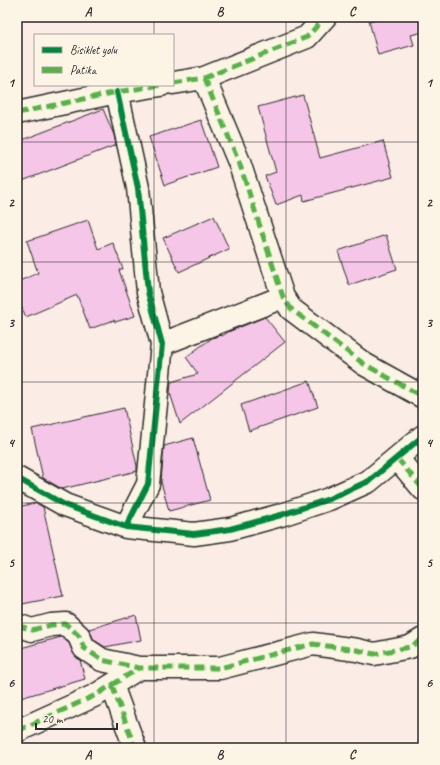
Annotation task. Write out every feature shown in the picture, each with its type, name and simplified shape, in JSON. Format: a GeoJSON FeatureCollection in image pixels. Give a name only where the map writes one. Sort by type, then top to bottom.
{"type":"FeatureCollection","features":[{"type":"Feature","properties":{"kind":"street"},"geometry":{"type":"LineString","coordinates":[[174,83],[204,78],[307,37],[325,17]]}},
{"type":"Feature","properties":{"kind":"street"},"geometry":{"type":"LineString","coordinates":[[204,78],[239,162],[283,298],[291,309],[364,364],[423,397]]}},
{"type":"Feature","properties":{"kind":"street"},"geometry":{"type":"LineString","coordinates":[[17,113],[117,92],[155,86]]}},
{"type":"Feature","properties":{"kind":"street"},"geometry":{"type":"LineString","coordinates":[[117,92],[138,188],[148,292],[162,344],[148,484],[126,526]]}},
{"type":"Feature","properties":{"kind":"street"},"geometry":{"type":"LineString","coordinates":[[162,344],[283,298]]}},
{"type":"Feature","properties":{"kind":"street"},"geometry":{"type":"LineString","coordinates":[[17,478],[65,505],[126,526],[194,534],[230,529],[281,515],[329,498],[369,481],[423,436]]}},
{"type":"Feature","properties":{"kind":"street"},"geometry":{"type":"LineString","coordinates":[[397,458],[423,489]]}},
{"type":"Feature","properties":{"kind":"street"},"geometry":{"type":"LineString","coordinates":[[17,625],[32,630],[51,625],[66,624],[79,636],[84,648],[102,660],[139,668],[220,668],[313,644],[374,654],[410,647],[423,639]]}},
{"type":"Feature","properties":{"kind":"street"},"geometry":{"type":"LineString","coordinates":[[17,731],[96,695],[139,668]]}},
{"type":"Feature","properties":{"kind":"street"},"geometry":{"type":"LineString","coordinates":[[112,686],[135,748]]}},
{"type":"Feature","properties":{"kind":"building"},"geometry":{"type":"Polygon","coordinates":[[[384,17],[423,17],[423,32],[411,35],[414,45],[378,55],[369,21],[384,17]]]}},
{"type":"Feature","properties":{"kind":"building"},"geometry":{"type":"Polygon","coordinates":[[[303,95],[320,158],[383,141],[393,177],[304,201],[303,195],[276,205],[265,176],[276,172],[258,107],[303,95]]]}},
{"type":"Feature","properties":{"kind":"building"},"geometry":{"type":"Polygon","coordinates":[[[103,109],[114,135],[116,145],[17,183],[17,142],[103,109]]]}},
{"type":"Feature","properties":{"kind":"building"},"geometry":{"type":"Polygon","coordinates":[[[201,120],[217,167],[165,185],[149,137],[201,120]]]}},
{"type":"Feature","properties":{"kind":"building"},"geometry":{"type":"Polygon","coordinates":[[[214,216],[229,249],[179,272],[163,238],[214,216]]]}},
{"type":"Feature","properties":{"kind":"building"},"geometry":{"type":"Polygon","coordinates":[[[88,220],[98,249],[113,243],[123,269],[119,270],[135,316],[115,322],[114,320],[90,329],[77,295],[26,317],[17,297],[17,282],[38,273],[27,241],[88,220]]]}},
{"type":"Feature","properties":{"kind":"building"},"geometry":{"type":"Polygon","coordinates":[[[386,235],[397,269],[349,285],[338,251],[386,235]]]}},
{"type":"Feature","properties":{"kind":"building"},"geometry":{"type":"Polygon","coordinates":[[[265,317],[285,342],[180,424],[170,393],[171,382],[198,374],[186,357],[212,338],[222,336],[228,332],[265,317]]]}},
{"type":"Feature","properties":{"kind":"building"},"geometry":{"type":"Polygon","coordinates":[[[309,381],[318,407],[249,431],[241,405],[309,381]]]}},
{"type":"Feature","properties":{"kind":"building"},"geometry":{"type":"Polygon","coordinates":[[[124,408],[137,471],[62,489],[43,478],[32,429],[124,408]]]}},
{"type":"Feature","properties":{"kind":"building"},"geometry":{"type":"Polygon","coordinates":[[[193,438],[210,500],[169,511],[161,482],[164,446],[193,438]]]}},
{"type":"Feature","properties":{"kind":"building"},"geometry":{"type":"Polygon","coordinates":[[[36,503],[43,507],[63,596],[17,605],[17,507],[36,503]]]}},
{"type":"Feature","properties":{"kind":"building"},"geometry":{"type":"Polygon","coordinates":[[[136,615],[141,640],[105,647],[94,640],[89,629],[136,615]]]}},
{"type":"Feature","properties":{"kind":"building"},"geometry":{"type":"Polygon","coordinates":[[[61,637],[69,643],[73,653],[80,660],[85,679],[17,699],[17,649],[61,637]]]}},
{"type":"Feature","properties":{"kind":"marked path"},"geometry":{"type":"LineString","coordinates":[[174,83],[204,78],[307,37],[325,17]]}},
{"type":"Feature","properties":{"kind":"marked path"},"geometry":{"type":"LineString","coordinates":[[204,78],[239,162],[283,297],[291,309],[364,364],[423,397]]}},
{"type":"Feature","properties":{"kind":"marked path"},"geometry":{"type":"LineString","coordinates":[[17,113],[117,92],[155,86]]}},
{"type":"Feature","properties":{"kind":"marked path"},"geometry":{"type":"LineString","coordinates":[[397,458],[423,489]]}},
{"type":"Feature","properties":{"kind":"marked path"},"geometry":{"type":"LineString","coordinates":[[17,625],[32,630],[51,625],[66,624],[79,636],[84,648],[102,660],[139,668],[220,668],[313,644],[374,654],[410,647],[423,639]]}},
{"type":"Feature","properties":{"kind":"marked path"},"geometry":{"type":"LineString","coordinates":[[17,731],[96,695],[139,668]]}},
{"type":"Feature","properties":{"kind":"marked path"},"geometry":{"type":"LineString","coordinates":[[112,685],[135,748]]}},
{"type":"Feature","properties":{"kind":"cycle path"},"geometry":{"type":"LineString","coordinates":[[117,92],[138,188],[148,292],[162,344],[148,484],[126,527]]}},
{"type":"Feature","properties":{"kind":"cycle path"},"geometry":{"type":"LineString","coordinates":[[17,478],[65,505],[126,527],[194,534],[230,529],[281,515],[329,499],[369,481],[423,436]]}}]}
